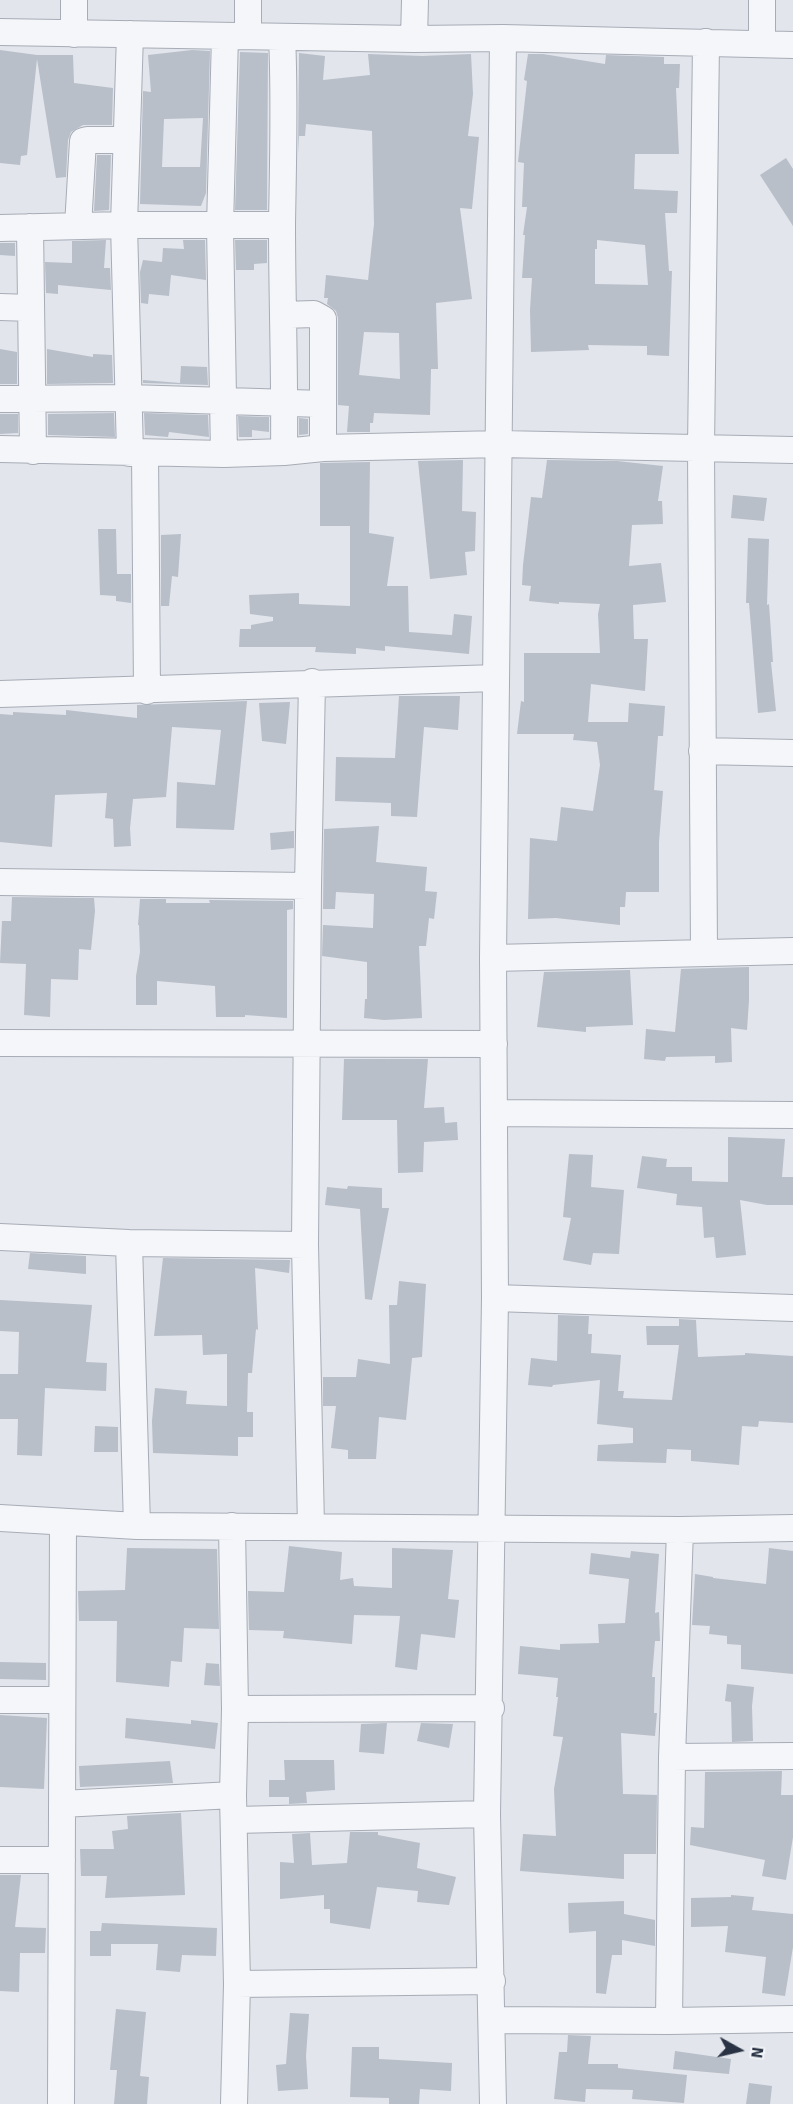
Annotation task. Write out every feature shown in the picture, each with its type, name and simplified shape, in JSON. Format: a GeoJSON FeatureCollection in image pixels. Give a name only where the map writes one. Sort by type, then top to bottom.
{"type":"FeatureCollection","features":[{"type":"Feature","properties":{"kind":"street"},"geometry":{"type":"LineString","coordinates":[[74,0],[74,34]]}},
{"type":"Feature","properties":{"kind":"street"},"geometry":{"type":"LineString","coordinates":[[224,454],[220,226],[237,36],[248,0]]}},
{"type":"Feature","properties":{"kind":"street"},"geometry":{"type":"LineString","coordinates":[[414,39],[415,0]]}},
{"type":"Feature","properties":{"kind":"street"},"geometry":{"type":"LineString","coordinates":[[762,0],[762,44]]}},
{"type":"Feature","properties":{"kind":"street"},"geometry":{"type":"LineString","coordinates":[[0,32],[414,39],[503,38],[793,45]]}},
{"type":"Feature","properties":{"kind":"street"},"geometry":{"type":"LineString","coordinates":[[130,34],[124,225],[129,398],[137,453],[147,691]]}},
{"type":"Feature","properties":{"kind":"street"},"geometry":{"type":"LineString","coordinates":[[282,37],[285,132],[282,225],[284,452]]}},
{"type":"Feature","properties":{"kind":"street"},"geometry":{"type":"LineString","coordinates":[[493,2104],[488,1814],[495,1298],[493,958],[503,38]]}},
{"type":"Feature","properties":{"kind":"street"},"geometry":{"type":"LineString","coordinates":[[704,953],[701,449],[706,42]]}},
{"type":"Feature","properties":{"kind":"street"},"geometry":{"type":"LineString","coordinates":[[78,226],[83,141],[126,140]]}},
{"type":"Feature","properties":{"kind":"street"},"geometry":{"type":"LineString","coordinates":[[0,228],[282,225]]}},
{"type":"Feature","properties":{"kind":"street"},"geometry":{"type":"LineString","coordinates":[[30,227],[33,451]]}},
{"type":"Feature","properties":{"kind":"street"},"geometry":{"type":"LineString","coordinates":[[0,307],[31,308]]}},
{"type":"Feature","properties":{"kind":"street"},"geometry":{"type":"LineString","coordinates":[[284,315],[314,314],[323,319],[323,448]]}},
{"type":"Feature","properties":{"kind":"street"},"geometry":{"type":"LineString","coordinates":[[0,399],[129,398],[323,404]]}},
{"type":"Feature","properties":{"kind":"street"},"geometry":{"type":"LineString","coordinates":[[0,449],[224,454],[323,448],[500,444],[793,450]]}},
{"type":"Feature","properties":{"kind":"street"},"geometry":{"type":"LineString","coordinates":[[0,694],[147,691],[312,682],[496,678]]}},
{"type":"Feature","properties":{"kind":"street"},"geometry":{"type":"LineString","coordinates":[[311,1527],[305,1245],[312,682]]}},
{"type":"Feature","properties":{"kind":"street"},"geometry":{"type":"LineString","coordinates":[[702,751],[793,753]]}},
{"type":"Feature","properties":{"kind":"street"},"geometry":{"type":"LineString","coordinates":[[0,882],[308,886]]}},
{"type":"Feature","properties":{"kind":"street"},"geometry":{"type":"LineString","coordinates":[[493,958],[793,951]]}},
{"type":"Feature","properties":{"kind":"street"},"geometry":{"type":"LineString","coordinates":[[0,1043],[494,1044]]}},
{"type":"Feature","properties":{"kind":"street"},"geometry":{"type":"LineString","coordinates":[[494,1113],[793,1115]]}},
{"type":"Feature","properties":{"kind":"street"},"geometry":{"type":"LineString","coordinates":[[0,1237],[129,1243],[305,1245]]}},
{"type":"Feature","properties":{"kind":"street"},"geometry":{"type":"LineString","coordinates":[[129,1243],[137,1526]]}},
{"type":"Feature","properties":{"kind":"street"},"geometry":{"type":"LineString","coordinates":[[495,1298],[793,1308]]}},
{"type":"Feature","properties":{"kind":"street"},"geometry":{"type":"LineString","coordinates":[[0,1518],[137,1526],[680,1530],[793,1528]]}},
{"type":"Feature","properties":{"kind":"street"},"geometry":{"type":"LineString","coordinates":[[61,2104],[63,1522]]}},
{"type":"Feature","properties":{"kind":"street"},"geometry":{"type":"LineString","coordinates":[[232,1526],[235,1709],[233,1795],[237,1984],[234,2104]]}},
{"type":"Feature","properties":{"kind":"street"},"geometry":{"type":"LineString","coordinates":[[669,2021],[672,1757],[680,1530]]}},
{"type":"Feature","properties":{"kind":"street"},"geometry":{"type":"LineString","coordinates":[[0,1700],[61,1700]]}},
{"type":"Feature","properties":{"kind":"street"},"geometry":{"type":"LineString","coordinates":[[235,1709],[490,1708]]}},
{"type":"Feature","properties":{"kind":"street"},"geometry":{"type":"LineString","coordinates":[[672,1757],[793,1756]]}},
{"type":"Feature","properties":{"kind":"street"},"geometry":{"type":"LineString","coordinates":[[62,1804],[233,1795]]}},
{"type":"Feature","properties":{"kind":"street"},"geometry":{"type":"LineString","coordinates":[[235,1820],[488,1814]]}},
{"type":"Feature","properties":{"kind":"street"},"geometry":{"type":"LineString","coordinates":[[0,1860],[62,1860]]}},
{"type":"Feature","properties":{"kind":"street"},"geometry":{"type":"LineString","coordinates":[[237,1984],[492,1982]]}},
{"type":"Feature","properties":{"kind":"street"},"geometry":{"type":"LineString","coordinates":[[492,2020],[793,2019]]}},
{"type":"Feature","properties":{"kind":"building"},"geometry":{"type":"Polygon","coordinates":[[[0,50],[37,55],[73,55],[74,83],[113,88],[112,125],[83,125],[71,132],[68,140],[66,177],[56,178],[37,59],[27,155],[21,156],[20,165],[0,163],[0,50]]]}},
{"type":"Feature","properties":{"kind":"building"},"geometry":{"type":"Polygon","coordinates":[[[192,50],[210,51],[206,193],[201,206],[140,204],[143,91],[151,92],[148,55],[192,50]],[[203,118],[164,119],[162,167],[200,167],[203,118]]]}},
{"type":"Feature","properties":{"kind":"building"},"geometry":{"type":"Polygon","coordinates":[[[240,52],[268,53],[267,210],[235,210],[240,52]]]}},
{"type":"Feature","properties":{"kind":"building"},"geometry":{"type":"Polygon","coordinates":[[[299,53],[325,56],[323,80],[370,75],[368,54],[422,56],[471,54],[473,94],[468,136],[479,137],[472,209],[460,208],[472,299],[436,303],[438,369],[431,369],[430,415],[374,413],[373,423],[370,423],[370,432],[347,432],[349,406],[338,405],[338,318],[336,311],[327,304],[328,298],[324,298],[326,275],[368,280],[374,224],[372,131],[306,124],[305,136],[299,136],[298,154],[299,53]],[[364,332],[359,375],[400,379],[399,333],[364,332]]]}},
{"type":"Feature","properties":{"kind":"building"},"geometry":{"type":"Polygon","coordinates":[[[528,54],[543,54],[605,64],[606,55],[664,57],[664,64],[680,64],[679,88],[676,88],[679,154],[635,154],[634,189],[678,191],[677,213],[665,213],[669,271],[672,271],[669,356],[647,355],[647,346],[588,345],[589,350],[531,352],[532,278],[522,278],[525,235],[523,235],[527,207],[522,207],[524,163],[518,162],[527,81],[524,80],[528,54]],[[597,240],[595,284],[648,285],[645,245],[597,240]]]}},
{"type":"Feature","properties":{"kind":"building"},"geometry":{"type":"Polygon","coordinates":[[[97,155],[111,155],[109,210],[94,211],[97,155]]]}},
{"type":"Feature","properties":{"kind":"building"},"geometry":{"type":"Polygon","coordinates":[[[786,158],[793,169],[793,226],[760,175],[786,158]]]}},
{"type":"Feature","properties":{"kind":"building"},"geometry":{"type":"Polygon","coordinates":[[[106,240],[104,268],[110,268],[111,290],[58,285],[58,294],[46,293],[45,262],[72,263],[72,241],[106,240]]]}},
{"type":"Feature","properties":{"kind":"building"},"geometry":{"type":"Polygon","coordinates":[[[183,240],[205,240],[206,280],[171,275],[169,296],[149,294],[148,304],[141,303],[140,272],[143,260],[162,262],[163,248],[184,249],[183,240]]]}},
{"type":"Feature","properties":{"kind":"building"},"geometry":{"type":"Polygon","coordinates":[[[235,240],[267,240],[267,263],[254,264],[254,270],[236,270],[235,240]]]}},
{"type":"Feature","properties":{"kind":"building"},"geometry":{"type":"Polygon","coordinates":[[[0,243],[15,243],[15,256],[0,255],[0,243]]]}},
{"type":"Feature","properties":{"kind":"building"},"geometry":{"type":"Polygon","coordinates":[[[0,349],[17,352],[17,384],[0,384],[0,349]]]}},
{"type":"Feature","properties":{"kind":"building"},"geometry":{"type":"Polygon","coordinates":[[[47,349],[93,357],[93,354],[112,355],[113,383],[47,384],[47,349]]]}},
{"type":"Feature","properties":{"kind":"building"},"geometry":{"type":"Polygon","coordinates":[[[181,366],[207,367],[208,385],[143,383],[143,380],[180,383],[181,366]]]}},
{"type":"Feature","properties":{"kind":"building"},"geometry":{"type":"Polygon","coordinates":[[[114,413],[115,437],[48,435],[48,414],[114,413]]]}},
{"type":"Feature","properties":{"kind":"building"},"geometry":{"type":"Polygon","coordinates":[[[144,413],[208,415],[209,437],[169,432],[168,437],[145,435],[144,413]]]}},
{"type":"Feature","properties":{"kind":"building"},"geometry":{"type":"Polygon","coordinates":[[[0,414],[18,414],[18,433],[0,434],[0,414]]]}},
{"type":"Feature","properties":{"kind":"building"},"geometry":{"type":"Polygon","coordinates":[[[238,416],[269,417],[269,432],[252,430],[252,437],[239,437],[238,416]]]}},
{"type":"Feature","properties":{"kind":"building"},"geometry":{"type":"Polygon","coordinates":[[[299,418],[308,419],[308,434],[299,435],[299,418]]]}},
{"type":"Feature","properties":{"kind":"building"},"geometry":{"type":"Polygon","coordinates":[[[463,460],[462,511],[476,512],[475,551],[465,552],[467,575],[430,579],[418,461],[463,460]]]}},
{"type":"Feature","properties":{"kind":"building"},"geometry":{"type":"Polygon","coordinates":[[[547,460],[617,461],[663,466],[658,501],[662,501],[663,524],[632,525],[629,566],[661,563],[666,602],[633,605],[634,639],[648,639],[645,691],[591,684],[588,722],[628,722],[629,703],[665,706],[663,736],[658,736],[654,790],[663,791],[659,842],[659,892],[626,892],[625,907],[620,907],[620,925],[556,918],[528,919],[530,838],[557,841],[561,807],[593,811],[600,765],[597,742],[573,740],[574,734],[517,734],[521,701],[524,702],[524,653],[600,653],[598,614],[600,604],[529,601],[531,586],[522,585],[531,497],[542,498],[547,460]]]}},
{"type":"Feature","properties":{"kind":"building"},"geometry":{"type":"Polygon","coordinates":[[[370,462],[369,533],[394,537],[387,586],[408,586],[409,632],[452,635],[454,614],[472,616],[469,654],[385,646],[385,651],[356,648],[356,654],[315,652],[316,647],[239,647],[240,629],[251,629],[251,625],[273,621],[273,617],[250,614],[249,595],[299,593],[299,604],[350,606],[350,526],[320,526],[320,463],[370,462]]]}},
{"type":"Feature","properties":{"kind":"building"},"geometry":{"type":"Polygon","coordinates":[[[733,495],[767,498],[764,521],[731,518],[733,495]]]}},
{"type":"Feature","properties":{"kind":"building"},"geometry":{"type":"Polygon","coordinates":[[[98,529],[116,529],[117,574],[131,574],[131,603],[116,601],[116,596],[100,595],[98,529]]]}},
{"type":"Feature","properties":{"kind":"building"},"geometry":{"type":"Polygon","coordinates":[[[181,534],[178,577],[172,576],[169,606],[161,606],[161,535],[181,534]]]}},
{"type":"Feature","properties":{"kind":"building"},"geometry":{"type":"Polygon","coordinates":[[[748,538],[769,539],[767,605],[769,604],[776,711],[758,713],[749,603],[746,603],[748,538]]]}},
{"type":"Feature","properties":{"kind":"building"},"geometry":{"type":"Polygon","coordinates":[[[399,696],[460,696],[458,730],[424,727],[417,817],[391,816],[391,803],[335,801],[336,757],[395,758],[399,696]]]}},
{"type":"Feature","properties":{"kind":"building"},"geometry":{"type":"Polygon","coordinates":[[[247,701],[234,830],[176,828],[177,782],[215,785],[221,730],[172,727],[166,797],[133,799],[131,846],[114,847],[113,819],[105,818],[107,793],[55,795],[52,847],[0,842],[0,714],[13,715],[13,712],[66,715],[66,710],[137,718],[137,705],[247,701]]]}},
{"type":"Feature","properties":{"kind":"building"},"geometry":{"type":"Polygon","coordinates":[[[290,702],[286,744],[262,741],[259,703],[290,702]]]}},
{"type":"Feature","properties":{"kind":"building"},"geometry":{"type":"Polygon","coordinates":[[[379,826],[376,862],[427,867],[425,891],[437,892],[434,919],[429,918],[426,946],[419,946],[422,1018],[384,1020],[364,1018],[365,999],[367,999],[367,962],[322,956],[323,925],[373,928],[374,894],[336,892],[335,909],[323,909],[324,829],[379,826]]]}},
{"type":"Feature","properties":{"kind":"building"},"geometry":{"type":"Polygon","coordinates":[[[294,831],[294,848],[271,850],[270,833],[294,831]]]}},
{"type":"Feature","properties":{"kind":"building"},"geometry":{"type":"Polygon","coordinates":[[[12,897],[94,898],[91,950],[79,949],[78,980],[51,979],[50,1017],[24,1015],[26,964],[0,963],[2,921],[11,921],[12,897]]]}},
{"type":"Feature","properties":{"kind":"building"},"geometry":{"type":"Polygon","coordinates":[[[140,899],[166,899],[166,903],[210,903],[209,900],[293,901],[293,909],[287,910],[287,1018],[245,1015],[245,1017],[216,1017],[215,986],[157,981],[157,1005],[136,1005],[136,976],[140,952],[138,925],[140,899]]]}},
{"type":"Feature","properties":{"kind":"building"},"geometry":{"type":"Polygon","coordinates":[[[749,967],[747,1030],[731,1028],[732,1062],[715,1063],[715,1056],[666,1057],[665,1061],[644,1059],[646,1029],[675,1032],[681,969],[749,967]]]}},
{"type":"Feature","properties":{"kind":"building"},"geometry":{"type":"Polygon","coordinates":[[[630,970],[633,1025],[586,1027],[586,1032],[537,1027],[544,972],[630,970]]]}},
{"type":"Feature","properties":{"kind":"building"},"geometry":{"type":"Polygon","coordinates":[[[344,1059],[428,1059],[424,1108],[444,1107],[445,1123],[457,1122],[458,1140],[424,1142],[423,1172],[398,1173],[397,1120],[342,1120],[344,1059]]]}},
{"type":"Feature","properties":{"kind":"building"},"geometry":{"type":"Polygon","coordinates":[[[728,1137],[785,1139],[782,1177],[793,1177],[793,1205],[767,1205],[740,1200],[746,1255],[716,1258],[714,1237],[704,1238],[702,1207],[676,1205],[677,1194],[637,1188],[642,1156],[667,1159],[666,1167],[692,1167],[692,1181],[728,1182],[728,1137]]]}},
{"type":"Feature","properties":{"kind":"building"},"geometry":{"type":"Polygon","coordinates":[[[569,1154],[593,1155],[591,1187],[624,1190],[619,1254],[593,1253],[591,1265],[563,1260],[571,1218],[563,1217],[569,1154]]]}},
{"type":"Feature","properties":{"kind":"building"},"geometry":{"type":"Polygon","coordinates":[[[348,1186],[382,1188],[382,1208],[389,1208],[372,1300],[365,1299],[360,1209],[325,1205],[327,1187],[347,1189],[348,1186]]]}},
{"type":"Feature","properties":{"kind":"building"},"geometry":{"type":"Polygon","coordinates":[[[30,1253],[86,1256],[86,1274],[28,1269],[30,1253]]]}},
{"type":"Feature","properties":{"kind":"building"},"geometry":{"type":"Polygon","coordinates":[[[163,1258],[290,1260],[289,1273],[255,1268],[258,1330],[256,1329],[252,1373],[248,1373],[247,1412],[253,1412],[253,1437],[238,1437],[238,1456],[153,1453],[152,1421],[155,1388],[187,1391],[186,1404],[227,1406],[227,1354],[203,1355],[202,1335],[154,1336],[163,1258]]]}},
{"type":"Feature","properties":{"kind":"building"},"geometry":{"type":"Polygon","coordinates":[[[399,1281],[426,1284],[422,1357],[412,1358],[406,1420],[379,1417],[376,1459],[348,1459],[348,1450],[331,1448],[336,1406],[323,1406],[323,1377],[356,1377],[358,1359],[390,1364],[389,1305],[397,1305],[399,1281]]]}},
{"type":"Feature","properties":{"kind":"building"},"geometry":{"type":"Polygon","coordinates":[[[0,1300],[92,1305],[86,1362],[107,1363],[106,1391],[45,1388],[42,1456],[17,1455],[18,1419],[0,1419],[0,1374],[18,1374],[19,1332],[0,1331],[0,1300]]]}},
{"type":"Feature","properties":{"kind":"building"},"geometry":{"type":"Polygon","coordinates":[[[558,1315],[589,1316],[588,1334],[592,1334],[591,1353],[621,1355],[618,1391],[624,1391],[623,1398],[672,1400],[679,1345],[647,1345],[646,1326],[679,1326],[679,1319],[696,1320],[698,1357],[745,1355],[745,1353],[793,1356],[793,1423],[759,1421],[758,1427],[742,1426],[739,1465],[691,1461],[691,1450],[667,1449],[666,1463],[597,1461],[598,1445],[633,1443],[633,1428],[597,1424],[600,1380],[553,1385],[552,1387],[528,1385],[531,1358],[557,1361],[558,1315]]]}},
{"type":"Feature","properties":{"kind":"building"},"geometry":{"type":"Polygon","coordinates":[[[95,1426],[118,1427],[118,1452],[94,1452],[95,1426]]]}},
{"type":"Feature","properties":{"kind":"building"},"geometry":{"type":"Polygon","coordinates":[[[289,1546],[342,1552],[340,1580],[353,1578],[354,1586],[392,1588],[392,1548],[453,1550],[448,1599],[459,1600],[455,1638],[421,1634],[417,1670],[395,1667],[400,1616],[354,1615],[352,1644],[283,1638],[284,1631],[249,1630],[248,1591],[284,1592],[289,1546]]]}},
{"type":"Feature","properties":{"kind":"building"},"geometry":{"type":"Polygon","coordinates":[[[127,1548],[217,1549],[219,1629],[184,1628],[182,1662],[171,1661],[169,1687],[116,1682],[117,1621],[79,1621],[78,1591],[125,1590],[127,1548]]]}},
{"type":"Feature","properties":{"kind":"building"},"geometry":{"type":"Polygon","coordinates":[[[769,1548],[793,1551],[793,1674],[741,1669],[741,1645],[727,1644],[727,1636],[709,1634],[710,1626],[692,1625],[695,1574],[766,1584],[769,1548]]]}},
{"type":"Feature","properties":{"kind":"building"},"geometry":{"type":"Polygon","coordinates":[[[631,1551],[659,1554],[655,1613],[659,1612],[660,1641],[655,1641],[652,1677],[655,1677],[654,1713],[657,1713],[655,1736],[621,1733],[623,1794],[657,1795],[656,1854],[624,1854],[624,1879],[520,1871],[523,1834],[556,1836],[554,1789],[563,1737],[553,1736],[558,1678],[518,1674],[520,1646],[560,1650],[560,1644],[599,1643],[598,1624],[625,1623],[629,1579],[589,1574],[591,1553],[630,1558],[631,1551]]]}},
{"type":"Feature","properties":{"kind":"building"},"geometry":{"type":"Polygon","coordinates":[[[0,1662],[46,1663],[46,1680],[0,1679],[0,1662]]]}},
{"type":"Feature","properties":{"kind":"building"},"geometry":{"type":"Polygon","coordinates":[[[206,1663],[219,1664],[220,1686],[204,1685],[206,1663]]]}},
{"type":"Feature","properties":{"kind":"building"},"geometry":{"type":"Polygon","coordinates":[[[727,1684],[754,1687],[753,1741],[732,1742],[731,1702],[725,1701],[727,1684]]]}},
{"type":"Feature","properties":{"kind":"building"},"geometry":{"type":"Polygon","coordinates":[[[0,1715],[47,1718],[44,1789],[0,1787],[0,1715]]]}},
{"type":"Feature","properties":{"kind":"building"},"geometry":{"type":"Polygon","coordinates":[[[126,1718],[191,1724],[191,1720],[218,1723],[215,1749],[125,1738],[126,1718]]]}},
{"type":"Feature","properties":{"kind":"building"},"geometry":{"type":"Polygon","coordinates":[[[387,1723],[384,1754],[359,1752],[361,1724],[387,1723]]]}},
{"type":"Feature","properties":{"kind":"building"},"geometry":{"type":"Polygon","coordinates":[[[421,1723],[453,1724],[449,1748],[417,1741],[421,1723]]]}},
{"type":"Feature","properties":{"kind":"building"},"geometry":{"type":"Polygon","coordinates":[[[284,1760],[334,1760],[335,1790],[306,1792],[307,1803],[289,1804],[289,1797],[269,1797],[269,1780],[285,1780],[284,1760]]]}},
{"type":"Feature","properties":{"kind":"building"},"geometry":{"type":"Polygon","coordinates":[[[170,1761],[173,1783],[80,1787],[79,1766],[170,1761]]]}},
{"type":"Feature","properties":{"kind":"building"},"geometry":{"type":"Polygon","coordinates":[[[782,1771],[781,1795],[793,1795],[793,1837],[786,1880],[762,1876],[765,1860],[690,1845],[691,1827],[704,1828],[705,1772],[782,1771]]]}},
{"type":"Feature","properties":{"kind":"building"},"geometry":{"type":"Polygon","coordinates":[[[181,1813],[185,1895],[105,1898],[107,1876],[81,1876],[80,1849],[114,1849],[112,1831],[128,1829],[127,1816],[181,1813]]]}},
{"type":"Feature","properties":{"kind":"building"},"geometry":{"type":"Polygon","coordinates":[[[350,1832],[378,1832],[378,1835],[420,1843],[417,1868],[456,1877],[449,1905],[417,1902],[418,1891],[377,1887],[370,1929],[330,1923],[330,1909],[324,1909],[324,1895],[280,1899],[280,1862],[294,1863],[292,1834],[310,1833],[312,1865],[347,1863],[350,1832]]]}},
{"type":"Feature","properties":{"kind":"building"},"geometry":{"type":"Polygon","coordinates":[[[0,1875],[21,1875],[15,1927],[46,1928],[45,1953],[20,1953],[19,1992],[0,1991],[0,1875]]]}},
{"type":"Feature","properties":{"kind":"building"},"geometry":{"type":"Polygon","coordinates":[[[731,1895],[754,1897],[752,1910],[793,1914],[793,1947],[785,1996],[762,1993],[766,1957],[725,1952],[728,1926],[691,1927],[691,1898],[731,1897],[731,1895]]]}},
{"type":"Feature","properties":{"kind":"building"},"geometry":{"type":"Polygon","coordinates":[[[624,1901],[624,1914],[655,1920],[655,1946],[622,1940],[622,1955],[612,1955],[606,1994],[596,1993],[596,1931],[569,1933],[568,1903],[624,1901]]]}},
{"type":"Feature","properties":{"kind":"building"},"geometry":{"type":"Polygon","coordinates":[[[102,1923],[217,1928],[216,1956],[182,1955],[180,1972],[156,1970],[158,1944],[111,1944],[111,1956],[90,1956],[90,1931],[101,1931],[102,1923]]]}},
{"type":"Feature","properties":{"kind":"building"},"geometry":{"type":"Polygon","coordinates":[[[116,2009],[146,2012],[140,2076],[149,2077],[147,2104],[114,2104],[117,2070],[110,2070],[116,2009]]]}},
{"type":"Feature","properties":{"kind":"building"},"geometry":{"type":"Polygon","coordinates":[[[290,2013],[309,2014],[306,2056],[308,2089],[278,2091],[276,2065],[286,2064],[290,2013]]]}},
{"type":"Feature","properties":{"kind":"building"},"geometry":{"type":"Polygon","coordinates":[[[568,2035],[591,2036],[588,2064],[618,2064],[618,2068],[687,2075],[684,2103],[632,2099],[633,2090],[586,2089],[585,2102],[554,2099],[559,2052],[567,2052],[568,2035]]]}},
{"type":"Feature","properties":{"kind":"building"},"geometry":{"type":"Polygon","coordinates":[[[352,2047],[379,2047],[379,2059],[452,2063],[451,2091],[420,2089],[419,2104],[389,2104],[389,2098],[350,2097],[352,2047]]]}},
{"type":"Feature","properties":{"kind":"building"},"geometry":{"type":"Polygon","coordinates":[[[675,2051],[731,2059],[729,2074],[673,2069],[675,2051]]]}},
{"type":"Feature","properties":{"kind":"building"},"geometry":{"type":"Polygon","coordinates":[[[749,2083],[772,2086],[770,2104],[746,2104],[749,2083]]]}}]}
